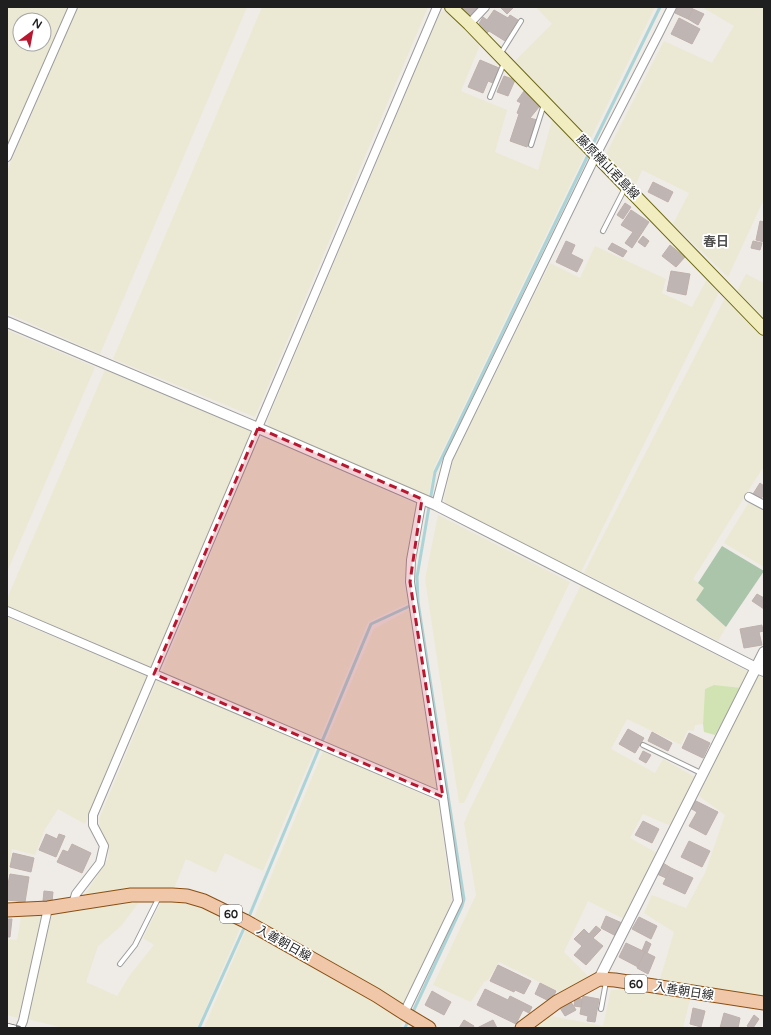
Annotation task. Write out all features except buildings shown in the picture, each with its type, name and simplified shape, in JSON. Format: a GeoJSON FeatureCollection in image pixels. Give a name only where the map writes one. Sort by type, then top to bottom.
{"type":"FeatureCollection","features":[{"type":"Feature","properties":{"kind":"main road","name":"藤原横山君島線"},"geometry":{"type":"LineString","coordinates":[[451,7],[596,154],[764,329]]}},
{"type":"Feature","properties":{"kind":"main road","name":"入善朝日線"},"geometry":{"type":"LineString","coordinates":[[7,910],[48,908],[131,895],[187,896],[204,901],[245,921],[376,995],[429,1028]]}},
{"type":"Feature","properties":{"kind":"main road","name":"入善朝日線"},"geometry":{"type":"LineString","coordinates":[[603,980],[764,1003]]}},
{"type":"Feature","properties":{"kind":"main road"},"geometry":{"type":"LineString","coordinates":[[522,1028],[557,1002],[603,980]]}},
{"type":"Feature","properties":{"kind":"street"},"geometry":{"type":"LineString","coordinates":[[7,157],[73,7]]}},
{"type":"Feature","properties":{"kind":"street"},"geometry":{"type":"LineString","coordinates":[[73,904],[76,894],[100,863],[104,846],[93,826],[93,815],[437,7]]}},
{"type":"Feature","properties":{"kind":"street"},"geometry":{"type":"LineString","coordinates":[[469,24],[486,7]]}},
{"type":"Feature","properties":{"kind":"street"},"geometry":{"type":"LineString","coordinates":[[436,505],[448,459],[596,154],[660,33],[672,7]]}},
{"type":"Feature","properties":{"kind":"street"},"geometry":{"type":"LineString","coordinates":[[7,322],[436,505],[760,670]]}},
{"type":"Feature","properties":{"kind":"street"},"geometry":{"type":"LineString","coordinates":[[749,497],[764,505]]}},
{"type":"Feature","properties":{"kind":"street"},"geometry":{"type":"LineString","coordinates":[[404,1013],[458,901],[410,582],[411,560],[422,499]]}},
{"type":"Feature","properties":{"kind":"street"},"geometry":{"type":"LineString","coordinates":[[7,612],[443,797]]}},
{"type":"Feature","properties":{"kind":"street"},"geometry":{"type":"LineString","coordinates":[[603,980],[703,774],[760,670],[764,652]]}},
{"type":"Feature","properties":{"kind":"street"},"geometry":{"type":"LineString","coordinates":[[20,1028],[23,1021],[48,908]]}},
{"type":"Feature","properties":{"kind":"lane"},"geometry":{"type":"LineString","coordinates":[[490,97],[502,58],[521,21]]}},
{"type":"Feature","properties":{"kind":"lane"},"geometry":{"type":"LineString","coordinates":[[531,145],[544,101]]}},
{"type":"Feature","properties":{"kind":"lane"},"geometry":{"type":"LineString","coordinates":[[603,231],[626,186]]}},
{"type":"Feature","properties":{"kind":"lane"},"geometry":{"type":"LineString","coordinates":[[643,745],[703,774]]}},
{"type":"Feature","properties":{"kind":"lane"},"geometry":{"type":"LineString","coordinates":[[120,964],[136,945],[160,895]]}},
{"type":"Feature","properties":{"kind":"lane"},"geometry":{"type":"LineString","coordinates":[[601,1009],[603,980]]}},
{"type":"Feature","properties":{"kind":"highlighted area"},"geometry":{"type":"Polygon","coordinates":[[[258,428],[422,499],[410,582],[443,797],[154,674],[258,428]]]}},
{"type":"Feature","properties":{"kind":"shaded area"},"geometry":{"type":"Polygon","coordinates":[[[7,7],[68,7],[52,43],[52,12],[12,12],[12,52],[48,52],[7,146],[7,7]]]}},
{"type":"Feature","properties":{"kind":"shaded area"},"geometry":{"type":"Polygon","coordinates":[[[78,7],[247,7],[100,354],[7,313],[7,171],[78,7]]]}},
{"type":"Feature","properties":{"kind":"shaded area"},"geometry":{"type":"Polygon","coordinates":[[[262,7],[428,7],[255,417],[113,359],[262,7]]]}},
{"type":"Feature","properties":{"kind":"shaded area"},"geometry":{"type":"Polygon","coordinates":[[[536,7],[655,7],[590,140],[513,63],[552,24],[536,7]]]}},
{"type":"Feature","properties":{"kind":"shaded area"},"geometry":{"type":"Polygon","coordinates":[[[702,7],[764,7],[764,199],[728,277],[673,224],[689,193],[642,170],[636,184],[606,154],[664,41],[712,63],[734,26],[702,7]]]}},
{"type":"Feature","properties":{"kind":"shaded area"},"geometry":{"type":"Polygon","coordinates":[[[444,10],[480,45],[461,91],[507,110],[495,152],[538,170],[553,117],[586,152],[434,468],[428,497],[270,428],[267,421],[440,13],[444,10]]]}},
{"type":"Feature","properties":{"kind":"shaded area"},"geometry":{"type":"Polygon","coordinates":[[[595,246],[666,279],[662,293],[692,307],[707,279],[719,292],[580,574],[446,506],[444,498],[453,460],[550,263],[580,278],[595,246]]]}},
{"type":"Feature","properties":{"kind":"shaded area"},"geometry":{"type":"Polygon","coordinates":[[[746,274],[764,283],[764,324],[735,295],[746,274]]]}},
{"type":"Feature","properties":{"kind":"shaded area"},"geometry":{"type":"Polygon","coordinates":[[[725,298],[764,338],[764,469],[762,469],[693,579],[705,588],[696,601],[726,627],[718,641],[584,573],[725,298]]]}},
{"type":"Feature","properties":{"kind":"shaded area"},"geometry":{"type":"Polygon","coordinates":[[[7,330],[95,367],[7,572],[7,330]]]}},
{"type":"Feature","properties":{"kind":"shaded area"},"geometry":{"type":"Polygon","coordinates":[[[105,370],[252,432],[151,667],[7,606],[7,599],[105,370]]]}},
{"type":"Feature","properties":{"kind":"shaded area"},"geometry":{"type":"Polygon","coordinates":[[[266,437],[416,504],[404,582],[408,603],[368,622],[319,740],[162,672],[257,441],[266,437]]]}},
{"type":"Feature","properties":{"kind":"shaded area"},"geometry":{"type":"Polygon","coordinates":[[[749,502],[764,509],[764,567],[724,543],[749,502]]]}},
{"type":"Feature","properties":{"kind":"shaded area"},"geometry":{"type":"Polygon","coordinates":[[[438,515],[570,582],[464,803],[459,803],[425,579],[438,515]]]}},
{"type":"Feature","properties":{"kind":"shaded area"},"geometry":{"type":"Polygon","coordinates":[[[581,585],[747,671],[747,675],[742,688],[714,685],[705,689],[703,724],[695,725],[694,731],[688,730],[681,745],[627,719],[611,749],[655,773],[663,759],[695,777],[671,826],[643,814],[630,838],[657,853],[626,920],[588,901],[564,952],[592,980],[564,994],[499,962],[488,980],[484,982],[471,1002],[433,985],[476,895],[464,823],[581,585]]]}},
{"type":"Feature","properties":{"kind":"shaded area"},"geometry":{"type":"Polygon","coordinates":[[[409,610],[437,791],[326,742],[374,629],[409,610]]]}},
{"type":"Feature","properties":{"kind":"shaded area"},"geometry":{"type":"Polygon","coordinates":[[[7,617],[149,677],[85,824],[58,809],[45,829],[35,855],[12,849],[7,885],[7,617]]]}},
{"type":"Feature","properties":{"kind":"shaded area"},"geometry":{"type":"Polygon","coordinates":[[[757,675],[764,678],[764,998],[660,979],[674,932],[644,913],[652,895],[686,908],[705,873],[725,815],[699,796],[757,675]]]}},
{"type":"Feature","properties":{"kind":"shaded area"},"geometry":{"type":"Polygon","coordinates":[[[157,680],[316,747],[263,871],[225,853],[216,873],[186,859],[173,891],[86,897],[86,893],[108,859],[109,850],[100,828],[99,819],[157,680]]]}},
{"type":"Feature","properties":{"kind":"shaded area"},"geometry":{"type":"Polygon","coordinates":[[[323,751],[438,801],[452,901],[402,1006],[253,920],[323,751]]]}},
{"type":"Feature","properties":{"kind":"shaded area"},"geometry":{"type":"Polygon","coordinates":[[[162,900],[187,903],[206,909],[241,926],[197,1028],[64,1028],[27,1019],[52,914],[139,902],[121,926],[98,946],[86,982],[117,996],[130,975],[154,945],[143,938],[162,900]]]}},
{"type":"Feature","properties":{"kind":"shaded area"},"geometry":{"type":"Polygon","coordinates":[[[42,914],[44,918],[18,1018],[7,1015],[7,939],[17,940],[21,917],[42,914]]]}},
{"type":"Feature","properties":{"kind":"shaded area"},"geometry":{"type":"Polygon","coordinates":[[[246,930],[364,995],[403,1022],[400,1028],[204,1028],[246,930]]]}},
{"type":"Feature","properties":{"kind":"shaded area"},"geometry":{"type":"Polygon","coordinates":[[[638,989],[690,1000],[683,1028],[534,1028],[551,1016],[603,1026],[611,990],[638,989]]]}},
{"type":"Feature","properties":{"kind":"green space"},"geometry":{"type":"Polygon","coordinates":[[[722,546],[764,571],[726,627],[696,600],[704,588],[698,583],[722,546]]]}},
{"type":"Feature","properties":{"kind":"green space"},"geometry":{"type":"Polygon","coordinates":[[[714,685],[742,688],[715,735],[704,732],[703,724],[705,689],[714,685]]]}},
{"type":"Feature","properties":{"kind":"waterway"},"geometry":{"type":"LineString","coordinates":[[592,146],[660,7]]}},
{"type":"Feature","properties":{"kind":"waterway"},"geometry":{"type":"LineString","coordinates":[[412,1014],[464,899],[418,602],[417,577],[435,472],[589,153]]}},
{"type":"Feature","properties":{"kind":"waterway"},"geometry":{"type":"LineString","coordinates":[[248,919],[371,624],[412,605]]}},
{"type":"Feature","properties":{"kind":"waterway"},"geometry":{"type":"LineString","coordinates":[[199,1028],[245,926]]}},
{"type":"Feature","properties":{"kind":"waterway"},"geometry":{"type":"LineString","coordinates":[[405,1028],[408,1021]]}},
{"type":"Feature","properties":{"kind":"railway"},"geometry":{"type":"LineString","coordinates":[[7,1025],[19,1028]]}},
{"type":"Feature","properties":{"kind":"district","name":"春日"},"geometry":{"type":"Point","coordinates":[716,241]}}]}
